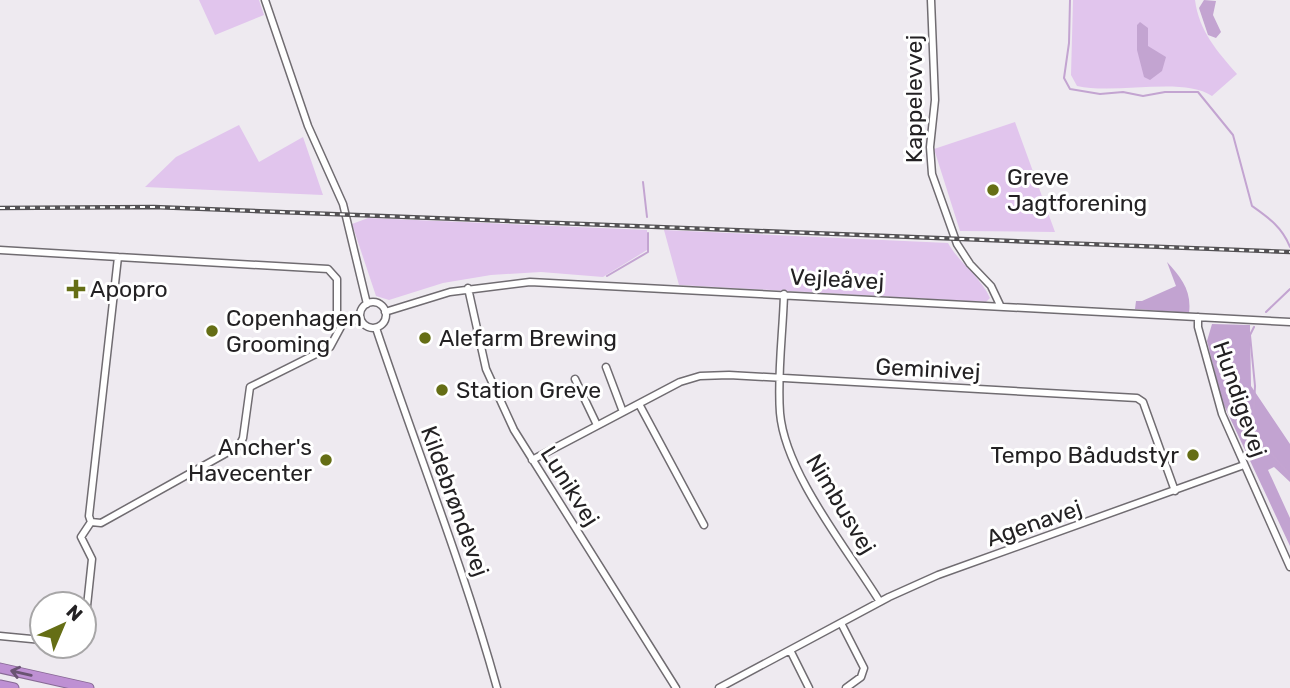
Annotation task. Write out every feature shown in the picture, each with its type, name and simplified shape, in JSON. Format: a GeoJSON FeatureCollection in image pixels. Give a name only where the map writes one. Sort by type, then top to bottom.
{"type":"FeatureCollection","features":[{"type":"Feature","properties":{"kind":"highway"},"geometry":{"type":"LineString","coordinates":[[0,668],[89,688]]}},
{"type":"Feature","properties":{"kind":"highway"},"geometry":{"type":"LineString","coordinates":[[0,685],[14,688]]}},
{"type":"Feature","properties":{"kind":"street"},"geometry":{"type":"LineString","coordinates":[[265,0],[308,126],[343,204],[367,304]]}},
{"type":"Feature","properties":{"kind":"street","name":"Kappelevvej"},"geometry":{"type":"LineString","coordinates":[[931,0],[935,100],[930,147],[932,174],[957,244],[970,264],[991,286],[1000,305]]}},
{"type":"Feature","properties":{"kind":"street"},"geometry":{"type":"LineString","coordinates":[[0,250],[328,269],[337,279],[335,312],[344,321],[361,320]]}},
{"type":"Feature","properties":{"kind":"street"},"geometry":{"type":"LineString","coordinates":[[91,522],[89,516],[118,257]]}},
{"type":"Feature","properties":{"kind":"street","name":"Vejleåvej"},"geometry":{"type":"LineString","coordinates":[[385,312],[468,288],[530,282],[1000,305],[1290,323]]}},
{"type":"Feature","properties":{"kind":"street","name":"Lunikvej"},"geometry":{"type":"LineString","coordinates":[[468,288],[489,377],[514,430],[676,688]]}},
{"type":"Feature","properties":{"kind":"street","name":"Nimbusvej"},"geometry":{"type":"LineString","coordinates":[[784,294],[780,411],[792,459],[880,602]]}},
{"type":"Feature","properties":{"kind":"street"},"geometry":{"type":"LineString","coordinates":[[367,304],[380,305],[385,312],[383,322],[376,328],[368,327],[361,320],[360,312],[367,304]]}},
{"type":"Feature","properties":{"kind":"street","name":"Hundigevej"},"geometry":{"type":"LineString","coordinates":[[1198,317],[1198,327],[1222,414],[1290,567]]}},
{"type":"Feature","properties":{"kind":"street"},"geometry":{"type":"LineString","coordinates":[[91,522],[101,523],[239,446],[243,438],[250,387],[330,347],[344,321]]}},
{"type":"Feature","properties":{"kind":"street","name":"Kildebrøndevej"},"geometry":{"type":"LineString","coordinates":[[376,328],[408,427],[461,564],[498,688]]}},
{"type":"Feature","properties":{"kind":"street"},"geometry":{"type":"LineString","coordinates":[[606,367],[623,412]]}},
{"type":"Feature","properties":{"kind":"street","name":"Geminivej"},"geometry":{"type":"LineString","coordinates":[[533,460],[673,385],[700,376],[781,378],[1137,398],[1143,402],[1175,491]]}},
{"type":"Feature","properties":{"kind":"street"},"geometry":{"type":"LineString","coordinates":[[575,379],[597,425]]}},
{"type":"Feature","properties":{"kind":"street"},"geometry":{"type":"LineString","coordinates":[[639,404],[704,526]]}},
{"type":"Feature","properties":{"kind":"street","name":"Agenavej"},"geometry":{"type":"LineString","coordinates":[[719,688],[880,602],[938,575],[1244,465]]}},
{"type":"Feature","properties":{"kind":"street"},"geometry":{"type":"LineString","coordinates":[[89,590],[92,559],[81,537],[91,522]]}},
{"type":"Feature","properties":{"kind":"street"},"geometry":{"type":"LineString","coordinates":[[841,623],[864,668],[861,677],[846,688]]}},
{"type":"Feature","properties":{"kind":"street"},"geometry":{"type":"LineString","coordinates":[[0,636],[28,639]]}},
{"type":"Feature","properties":{"kind":"street"},"geometry":{"type":"LineString","coordinates":[[790,650],[809,688]]}},
{"type":"Feature","properties":{"kind":"shaded area"},"geometry":{"type":"Polygon","coordinates":[[[199,0],[259,0],[264,15],[215,35],[199,0]]]}},
{"type":"Feature","properties":{"kind":"shaded area"},"geometry":{"type":"Polygon","coordinates":[[[1073,0],[1195,0],[1205,31],[1237,74],[1212,96],[1184,87],[1110,89],[1077,86],[1071,75],[1073,0]]]}},
{"type":"Feature","properties":{"kind":"shaded area"},"geometry":{"type":"Polygon","coordinates":[[[1204,0],[1216,1],[1213,15],[1221,32],[1216,38],[1208,35],[1199,8],[1204,0]]]}},
{"type":"Feature","properties":{"kind":"shaded area"},"geometry":{"type":"Polygon","coordinates":[[[1140,22],[1148,28],[1148,46],[1166,57],[1162,71],[1150,80],[1144,77],[1137,50],[1137,25],[1140,22]]]}},
{"type":"Feature","properties":{"kind":"shaded area","name":"Greve Jagtforening"},"geometry":{"type":"Polygon","coordinates":[[[1015,122],[1055,232],[960,231],[934,149],[1015,122]]]}},
{"type":"Feature","properties":{"kind":"shaded area"},"geometry":{"type":"Polygon","coordinates":[[[239,125],[259,162],[303,137],[323,195],[145,187],[176,157],[239,125]]]}},
{"type":"Feature","properties":{"kind":"shaded area"},"geometry":{"type":"Polygon","coordinates":[[[368,218],[647,230],[647,250],[603,277],[541,272],[491,275],[443,283],[389,300],[376,296],[352,224],[368,218]]]}},
{"type":"Feature","properties":{"kind":"shaded area"},"geometry":{"type":"Polygon","coordinates":[[[664,230],[948,243],[990,298],[986,302],[679,285],[664,230]]]}},
{"type":"Feature","properties":{"kind":"shaded area"},"geometry":{"type":"Polygon","coordinates":[[[1167,262],[1184,285],[1189,298],[1189,313],[1135,309],[1136,301],[1142,301],[1176,286],[1167,262]]]}},
{"type":"Feature","properties":{"kind":"shaded area"},"geometry":{"type":"Polygon","coordinates":[[[1212,324],[1250,325],[1251,386],[1290,444],[1290,482],[1274,467],[1268,470],[1290,518],[1290,546],[1222,401],[1207,341],[1212,324]]]}},
{"type":"Feature","properties":{"kind":"waterway"},"geometry":{"type":"LineString","coordinates":[[1070,0],[1069,43],[1064,78],[1070,89],[1100,94],[1123,92],[1143,96],[1165,92],[1198,92],[1233,135],[1252,206],[1279,228],[1290,247]]}},
{"type":"Feature","properties":{"kind":"waterway"},"geometry":{"type":"LineString","coordinates":[[643,182],[647,217]]}},
{"type":"Feature","properties":{"kind":"waterway"},"geometry":{"type":"LineString","coordinates":[[607,276],[648,252],[648,233]]}},
{"type":"Feature","properties":{"kind":"waterway"},"geometry":{"type":"LineString","coordinates":[[1266,312],[1290,289]]}},
{"type":"Feature","properties":{"kind":"waterway"},"geometry":{"type":"LineString","coordinates":[[1254,327],[1250,335],[1255,386],[1253,424],[1257,437],[1290,475]]}},
{"type":"Feature","properties":{"kind":"railway"},"geometry":{"type":"LineString","coordinates":[[0,208],[154,207],[1290,252]]}},
{"type":"Feature","properties":{"kind":"place","name":"Greve Jagtforening"},"geometry":{"type":"Point","coordinates":[993,190]}},
{"type":"Feature","properties":{"kind":"place","name":"Apopro"},"geometry":{"type":"Point","coordinates":[76,289]}},
{"type":"Feature","properties":{"kind":"place","name":"Copenhagen Grooming"},"geometry":{"type":"Point","coordinates":[212,331]}},
{"type":"Feature","properties":{"kind":"place","name":"Alefarm Brewing"},"geometry":{"type":"Point","coordinates":[425,338]}},
{"type":"Feature","properties":{"kind":"place","name":"Station Greve"},"geometry":{"type":"Point","coordinates":[442,390]}},
{"type":"Feature","properties":{"kind":"place","name":"Tempo Bådudstyr"},"geometry":{"type":"Point","coordinates":[1193,455]}},
{"type":"Feature","properties":{"kind":"place","name":"Ancher's Havecenter"},"geometry":{"type":"Point","coordinates":[326,460]}}]}
